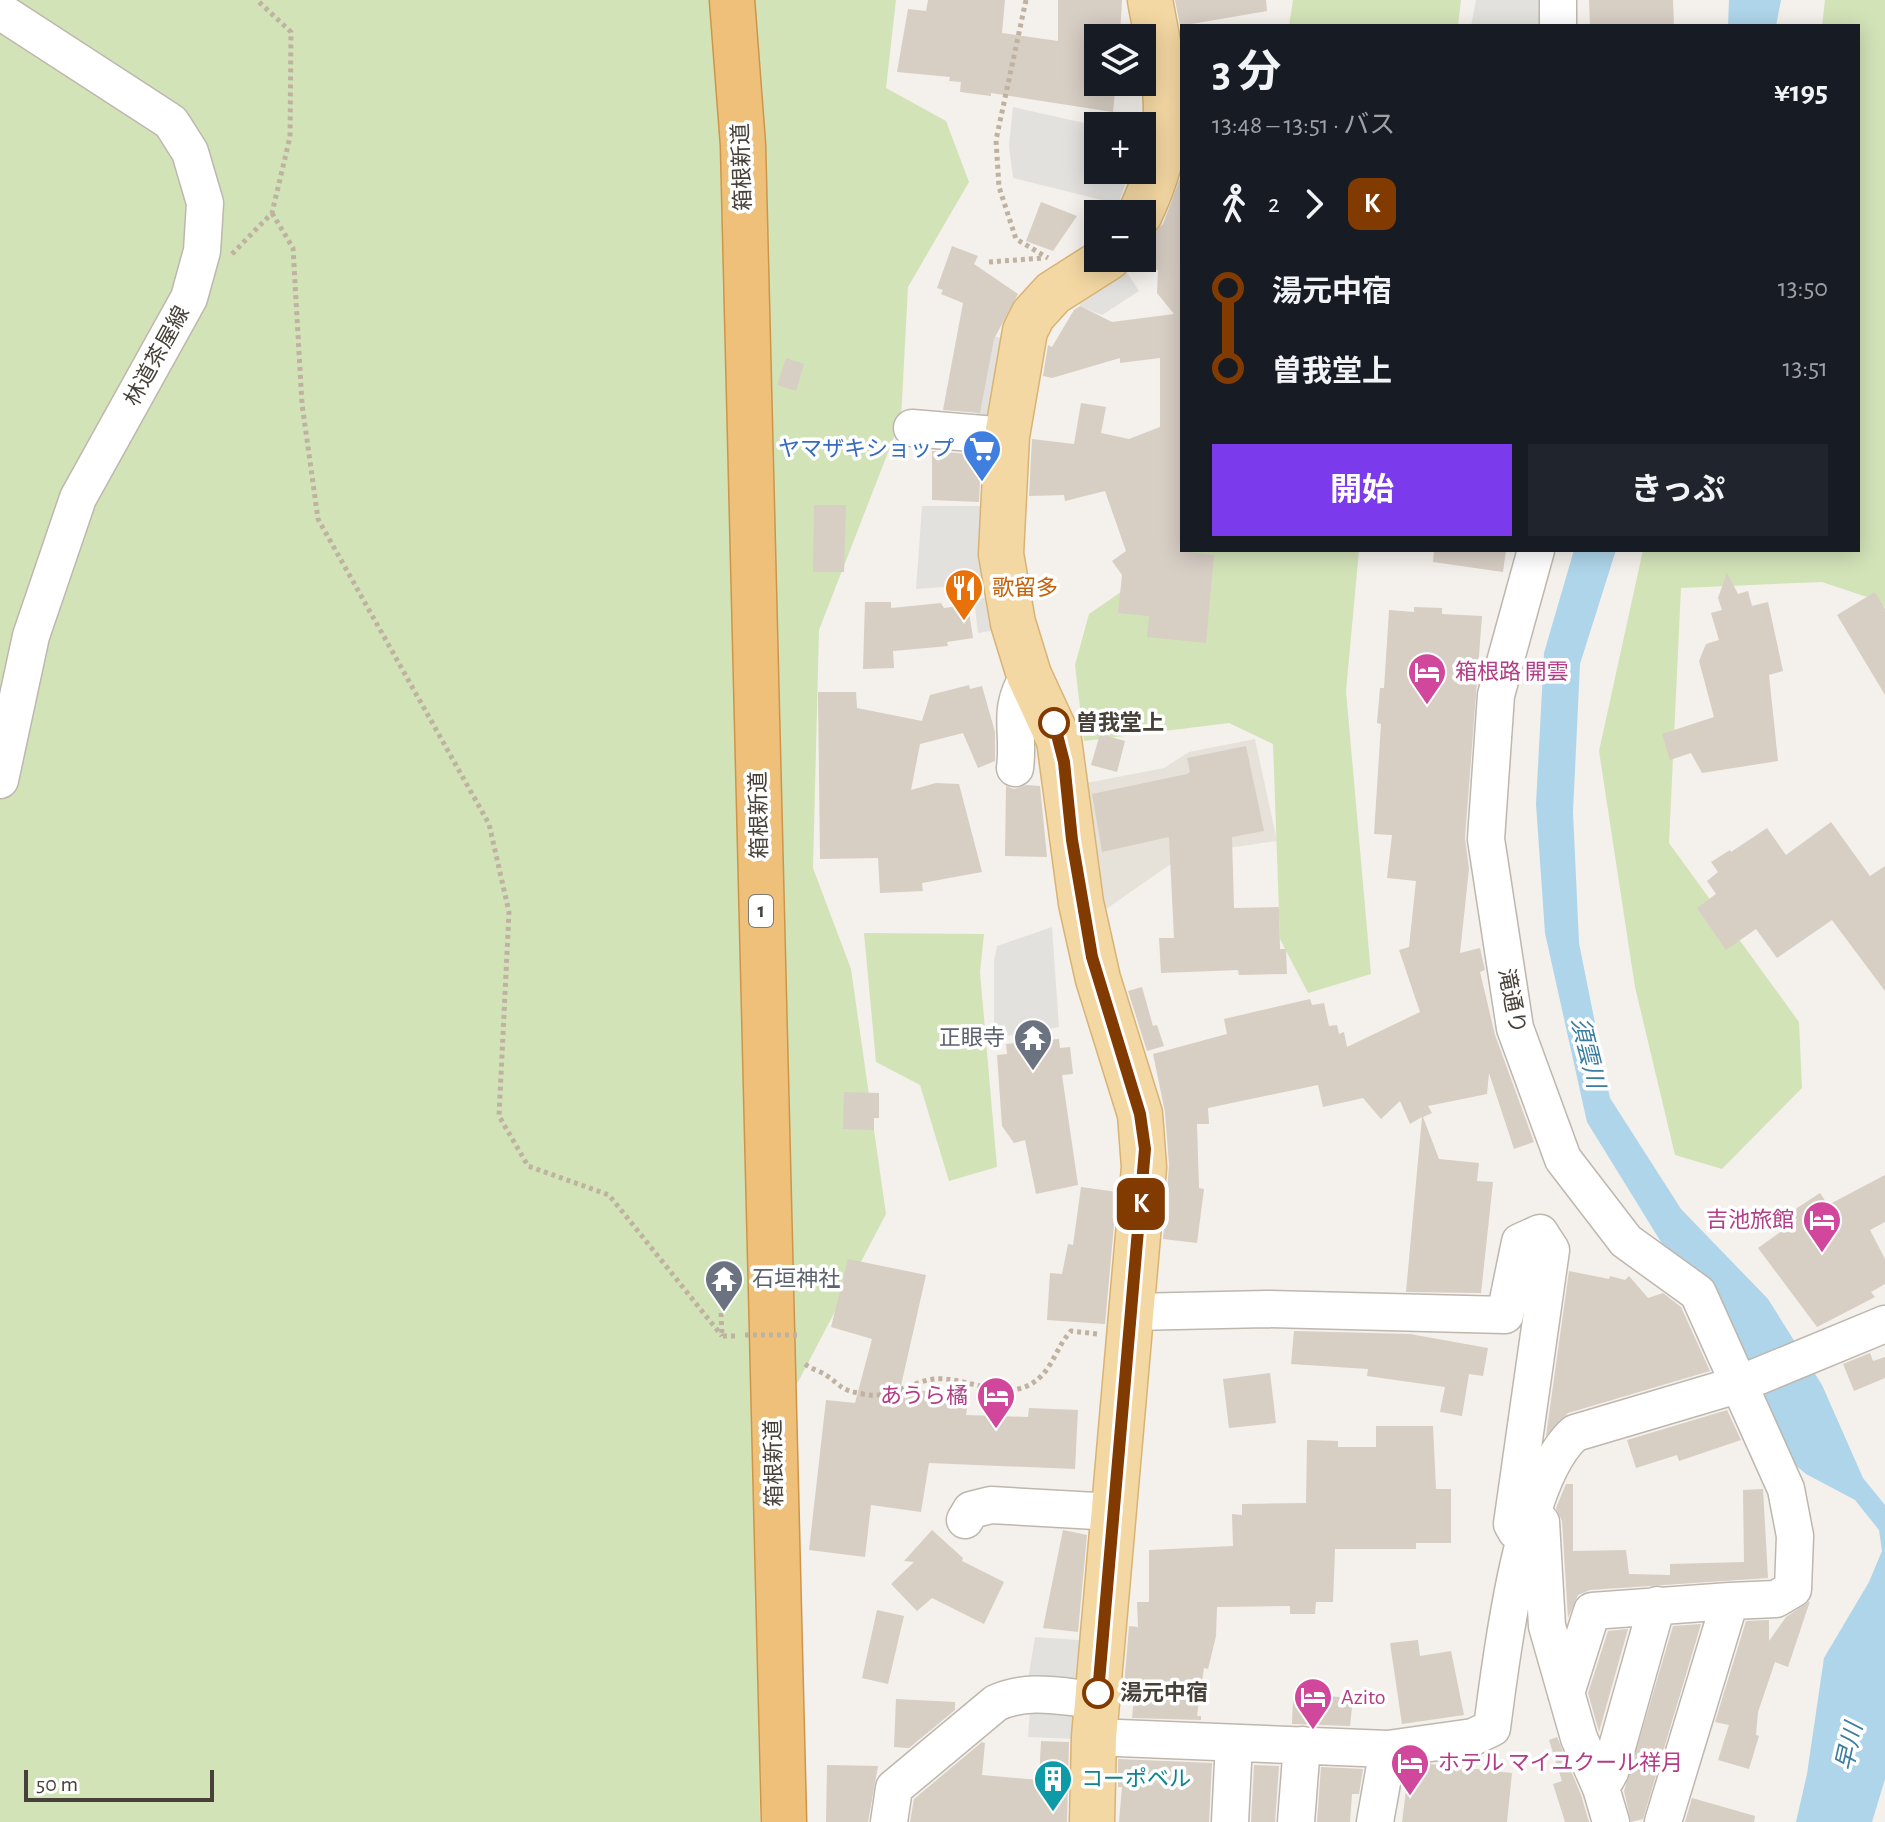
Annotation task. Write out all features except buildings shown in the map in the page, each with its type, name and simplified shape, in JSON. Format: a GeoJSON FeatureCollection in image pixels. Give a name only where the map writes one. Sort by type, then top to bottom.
{"type":"FeatureCollection","features":[{"type":"Feature","properties":{"kind":"highway","name":"箱根新道"},"geometry":{"type":"LineString","coordinates":[[732,0],[743,145],[784,1822]]}},
{"type":"Feature","properties":{"kind":"main road"},"geometry":{"type":"LineString","coordinates":[[1145,200],[1166,142],[1167,101],[1150,0]]}},
{"type":"Feature","properties":{"kind":"main road"},"geometry":{"type":"LineString","coordinates":[[1086,272],[1053,293],[1033,315],[1020,350],[1007,436],[1000,514],[1001,554],[1013,623],[1029,675],[1059,740],[1077,878],[1092,957],[1143,1130],[1144,1167],[1095,1719],[1092,1822]]}},
{"type":"Feature","properties":{"kind":"street"},"geometry":{"type":"LineString","coordinates":[[1558,0],[1558,24]]}},
{"type":"Feature","properties":{"kind":"street","name":"林道茶屋線"},"geometry":{"type":"LineString","coordinates":[[0,11],[37,32],[171,122],[190,152],[205,203],[202,251],[189,298],[78,498],[31,636],[0,780]]}},
{"type":"Feature","properties":{"kind":"street"},"geometry":{"type":"LineString","coordinates":[[912,428],[1007,436]]}},
{"type":"Feature","properties":{"kind":"street","name":"滝通り"},"geometry":{"type":"LineString","coordinates":[[1535,552],[1496,695],[1486,839],[1515,1028],[1563,1159],[1626,1241],[1698,1293],[1786,1489],[1795,1536],[1796,1576],[1793,1589],[1786,1596],[1730,1601]]}},
{"type":"Feature","properties":{"kind":"street"},"geometry":{"type":"LineString","coordinates":[[1015,768],[1013,718],[1019,691],[1029,675]]}},
{"type":"Feature","properties":{"kind":"street"},"geometry":{"type":"LineString","coordinates":[[1131,1325],[1267,1309],[1505,1315],[1520,1242],[1540,1233],[1551,1250],[1512,1524],[1523,1542]]}},
{"type":"Feature","properties":{"kind":"street"},"geometry":{"type":"LineString","coordinates":[[889,1822],[889,1801],[894,1788],[996,1703],[1028,1694],[1095,1719],[1234,1743],[1388,1749],[1473,1737],[1492,1728],[1523,1542],[1565,1441],[1575,1433],[1737,1385],[1885,1324]]}},
{"type":"Feature","properties":{"kind":"street"},"geometry":{"type":"LineString","coordinates":[[1539,1499],[1547,1626],[1579,1738],[1606,1805]]}},
{"type":"Feature","properties":{"kind":"street"},"geometry":{"type":"LineString","coordinates":[[965,1520],[971,1510],[991,1505],[1114,1512]]}},
{"type":"Feature","properties":{"kind":"street"},"geometry":{"type":"LineString","coordinates":[[1566,1693],[1592,1611],[1730,1601],[1663,1822]]}},
{"type":"Feature","properties":{"kind":"street"},"geometry":{"type":"LineString","coordinates":[[1606,1805],[1610,1772],[1657,1605]]}},
{"type":"Feature","properties":{"kind":"street"},"geometry":{"type":"LineString","coordinates":[[1230,1822],[1234,1743]]}},
{"type":"Feature","properties":{"kind":"street"},"geometry":{"type":"LineString","coordinates":[[1296,1822],[1302,1745]]}},
{"type":"Feature","properties":{"kind":"street"},"geometry":{"type":"LineString","coordinates":[[1375,1822],[1388,1749]]}},
{"type":"Feature","properties":{"kind":"path"},"geometry":{"type":"LineString","coordinates":[[230,255],[272,213],[290,137],[291,32],[257,0]]}},
{"type":"Feature","properties":{"kind":"path"},"geometry":{"type":"LineString","coordinates":[[1016,239],[999,187],[996,140],[1026,0]]}},
{"type":"Feature","properties":{"kind":"path"},"geometry":{"type":"LineString","coordinates":[[272,213],[293,248],[302,404],[318,519],[489,824],[509,912],[499,1116],[528,1166],[609,1195],[722,1336]]}},
{"type":"Feature","properties":{"kind":"path"},"geometry":{"type":"LineString","coordinates":[[989,262],[1048,258]]}},
{"type":"Feature","properties":{"kind":"path"},"geometry":{"type":"LineString","coordinates":[[721,1313],[722,1336]]}},
{"type":"Feature","properties":{"kind":"path"},"geometry":{"type":"LineString","coordinates":[[800,1361],[827,1376],[837,1388],[867,1396],[891,1394],[934,1379],[984,1388],[1028,1386],[1045,1373],[1061,1342],[1071,1331],[1131,1325]]}},
{"type":"Feature","properties":{"kind":"path"},"geometry":{"type":"LineString","coordinates":[[722,1336],[799,1334],[800,1347]]}},
{"type":"Feature","properties":{"kind":"shaded area"},"geometry":{"type":"Polygon","coordinates":[[[1476,0],[1543,0],[1543,24],[1471,24],[1476,0]]]}},
{"type":"Feature","properties":{"kind":"shaded area"},"geometry":{"type":"Polygon","coordinates":[[[1013,107],[1084,123],[1084,184],[1125,184],[1119,200],[1102,200],[1013,178],[1009,146],[1013,107]]]}},
{"type":"Feature","properties":{"kind":"shaded area"},"geometry":{"type":"Polygon","coordinates":[[[1107,272],[1127,272],[1139,291],[1102,315],[1081,307],[1073,294],[1107,272]]]}},
{"type":"Feature","properties":{"kind":"shaded area"},"geometry":{"type":"Polygon","coordinates":[[[993,336],[1011,340],[995,423],[975,420],[993,336]]]}},
{"type":"Feature","properties":{"kind":"shaded area"},"geometry":{"type":"Polygon","coordinates":[[[922,506],[988,506],[987,584],[916,589],[922,506]]]}},
{"type":"Feature","properties":{"kind":"shaded area"},"geometry":{"type":"Polygon","coordinates":[[[991,597],[995,630],[978,633],[974,599],[991,597]]]}},
{"type":"Feature","properties":{"kind":"shaded area"},"geometry":{"type":"Polygon","coordinates":[[[1255,739],[1277,841],[1185,854],[1092,919],[1076,785],[1164,768],[1189,752],[1255,739]]]}},
{"type":"Feature","properties":{"kind":"shaded area"},"geometry":{"type":"Polygon","coordinates":[[[1052,927],[1059,1027],[994,1038],[994,960],[997,946],[1052,927]]]}},
{"type":"Feature","properties":{"kind":"shaded area"},"geometry":{"type":"Polygon","coordinates":[[[1035,1637],[1092,1641],[1088,1690],[1027,1686],[1035,1637]]]}},
{"type":"Feature","properties":{"kind":"shaded area"},"geometry":{"type":"Polygon","coordinates":[[[1030,1710],[1080,1713],[1077,1739],[1028,1737],[1030,1710]]]}},
{"type":"Feature","properties":{"kind":"green space"},"geometry":{"type":"Polygon","coordinates":[[[0,0],[896,0],[886,88],[946,121],[969,182],[908,287],[901,419],[819,630],[813,868],[851,969],[886,1214],[754,1466],[760,1822],[0,1822],[0,0]]]}},
{"type":"Feature","properties":{"kind":"green space"},"geometry":{"type":"Polygon","coordinates":[[[1293,0],[1461,0],[1458,24],[1289,24],[1293,0]]]}},
{"type":"Feature","properties":{"kind":"green space"},"geometry":{"type":"Polygon","coordinates":[[[1825,0],[1885,0],[1885,608],[1879,601],[1822,582],[1681,588],[1669,843],[1799,1022],[1802,1088],[1722,1169],[1675,1155],[1635,987],[1599,751],[1643,552],[1860,552],[1860,24],[1822,24],[1825,0]]]}},
{"type":"Feature","properties":{"kind":"green space"},"geometry":{"type":"Polygon","coordinates":[[[1180,551],[1359,552],[1346,691],[1371,974],[1308,993],[1280,939],[1273,744],[1229,723],[1084,741],[1075,665],[1089,614],[1180,551]]]}},
{"type":"Feature","properties":{"kind":"green space"},"geometry":{"type":"Polygon","coordinates":[[[864,933],[984,934],[980,972],[997,1167],[949,1181],[920,1085],[876,1062],[864,933]]]}},
{"type":"Feature","properties":{"kind":"water"},"geometry":{"type":"Polygon","coordinates":[[[1729,0],[1781,0],[1776,24],[1728,24],[1729,0]]]}},
{"type":"Feature","properties":{"kind":"water"},"geometry":{"type":"Polygon","coordinates":[[[1573,552],[1615,552],[1580,664],[1573,812],[1579,943],[1610,1098],[1681,1209],[1768,1299],[1822,1385],[1863,1478],[1885,1505],[1885,1779],[1872,1822],[1796,1822],[1807,1774],[1824,1658],[1869,1582],[1882,1551],[1879,1530],[1855,1500],[1806,1474],[1787,1458],[1754,1368],[1735,1337],[1661,1242],[1587,1122],[1545,933],[1536,804],[1544,653],[1573,552]]]}},
{"type":"Feature","properties":{"kind":"bus line","name":"K"},"geometry":{"type":"LineString","coordinates":[[1054,723],[1064,762],[1081,903],[1092,957],[1140,1114],[1145,1149],[1098,1693]]}},
{"type":"Feature","properties":{"kind":"place","name":"ヤマザキショップ"},"geometry":{"type":"Point","coordinates":[982,483]}},
{"type":"Feature","properties":{"kind":"place","name":"歌留多"},"geometry":{"type":"Point","coordinates":[964,622]}},
{"type":"Feature","properties":{"kind":"place","name":"箱根路 開雲"},"geometry":{"type":"Point","coordinates":[1427,706]}},
{"type":"Feature","properties":{"kind":"place","name":"曽我堂上"},"geometry":{"type":"Point","coordinates":[1054,723]}},
{"type":"Feature","properties":{"kind":"place","name":"正眼寺"},"geometry":{"type":"Point","coordinates":[1033,1072]}},
{"type":"Feature","properties":{"kind":"place","name":"吉池旅館"},"geometry":{"type":"Point","coordinates":[1822,1254]}},
{"type":"Feature","properties":{"kind":"place","name":"石垣神社"},"geometry":{"type":"Point","coordinates":[724,1313]}},
{"type":"Feature","properties":{"kind":"place","name":"あうら橘"},"geometry":{"type":"Point","coordinates":[996,1430]}},
{"type":"Feature","properties":{"kind":"place","name":"湯元中宿"},"geometry":{"type":"Point","coordinates":[1098,1693]}},
{"type":"Feature","properties":{"kind":"place","name":"Azito"},"geometry":{"type":"Point","coordinates":[1313,1731]}},
{"type":"Feature","properties":{"kind":"place","name":"ホテル マイユクール祥月"},"geometry":{"type":"Point","coordinates":[1410,1797]}},
{"type":"Feature","properties":{"kind":"place","name":"コーポベル"},"geometry":{"type":"Point","coordinates":[1053,1813]}},
{"type":"Feature","properties":{"kind":"water label","name":"須雲川"},"geometry":{"type":"Point","coordinates":[1587,1053]}},
{"type":"Feature","properties":{"kind":"water label","name":"早川"},"geometry":{"type":"Point","coordinates":[1850,1747]}}]}
